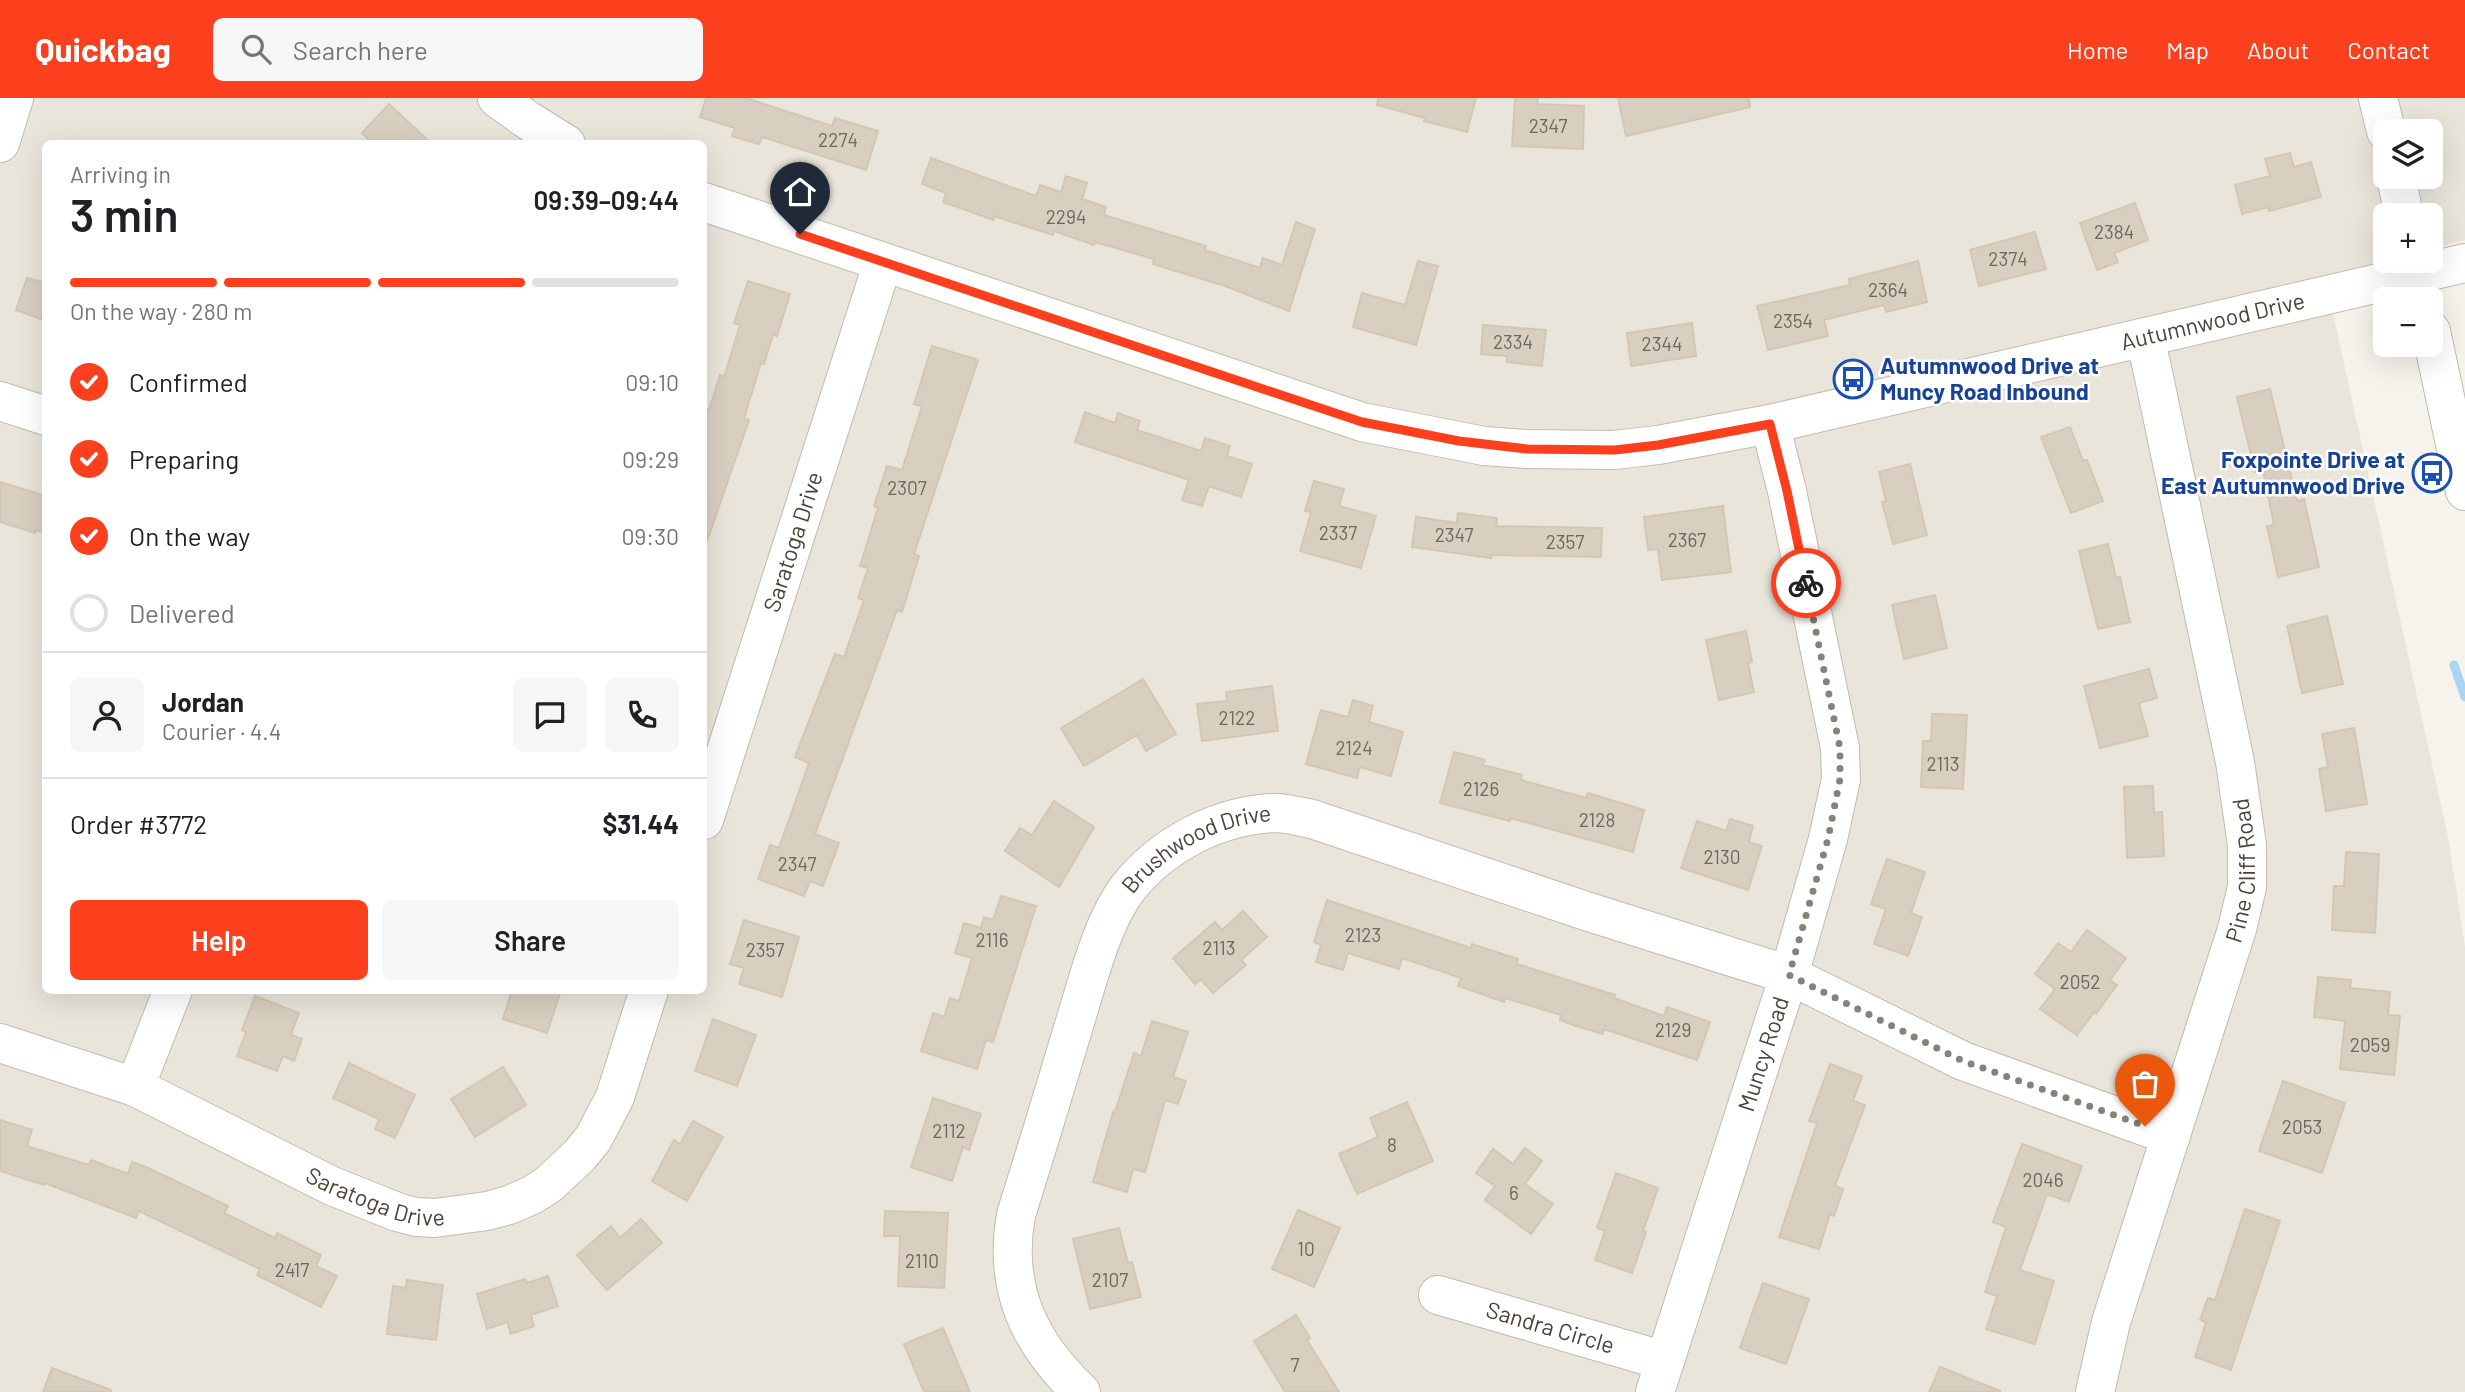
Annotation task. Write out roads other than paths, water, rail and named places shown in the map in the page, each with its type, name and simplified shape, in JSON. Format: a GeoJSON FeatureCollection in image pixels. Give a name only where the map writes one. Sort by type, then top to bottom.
{"type":"FeatureCollection","features":[{"type":"Feature","properties":{"kind":"street"},"geometry":{"type":"LineString","coordinates":[[0,143],[14,98]]}},
{"type":"Feature","properties":{"kind":"street"},"geometry":{"type":"LineString","coordinates":[[498,98],[560,140]]}},
{"type":"Feature","properties":{"kind":"street"},"geometry":{"type":"LineString","coordinates":[[2378,98],[2383,119]]}},
{"type":"Feature","properties":{"kind":"street","name":"Autumnwood Drive"},"geometry":{"type":"LineString","coordinates":[[707,203],[1362,422],[1484,446],[1527,449],[1615,450],[1658,445],[1770,424],[1997,370],[2419,278],[2465,263]]}},
{"type":"Feature","properties":{"kind":"street","name":"Saratoga Drive"},"geometry":{"type":"LineString","coordinates":[[707,811],[883,262]]}},
{"type":"Feature","properties":{"kind":"street","name":"Pine Cliff Road"},"geometry":{"type":"LineString","coordinates":[[2095,1392],[2111,1322],[2237,929],[2247,887],[2247,845],[2235,762],[2144,338]]}},
{"type":"Feature","properties":{"kind":"street"},"geometry":{"type":"LineString","coordinates":[[2437,357],[2465,491]]}},
{"type":"Feature","properties":{"kind":"street"},"geometry":{"type":"LineString","coordinates":[[0,401],[42,415]]}},
{"type":"Feature","properties":{"kind":"street","name":"Muncy Road"},"geometry":{"type":"LineString","coordinates":[[1660,1377],[1789,975],[1828,839],[1840,779],[1840,748],[1787,491],[1770,424]]}},
{"type":"Feature","properties":{"kind":"street","name":"Brushwood Drive"},"geometry":{"type":"LineString","coordinates":[[1081,1392],[1058,1370],[1041,1348],[1019,1302],[1014,1278],[1012,1240],[1016,1215],[1108,925],[1128,889],[1166,850],[1212,826],[1245,816],[1279,813],[1312,819],[1589,912],[1789,975],[1963,1061],[2171,1136]]}},
{"type":"Feature","properties":{"kind":"street"},"geometry":{"type":"LineString","coordinates":[[135,1087],[171,994]]}},
{"type":"Feature","properties":{"kind":"street","name":"Saratoga Drive"},"geometry":{"type":"LineString","coordinates":[[0,1043],[135,1087],[332,1186],[397,1212],[435,1218],[487,1211],[509,1205],[549,1184],[593,1139],[615,1097],[648,994]]}},
{"type":"Feature","properties":{"kind":"street","name":"Sandra Circle"},"geometry":{"type":"LineString","coordinates":[[1438,1295],[1660,1377]]}},
{"type":"Feature","properties":{"kind":"waterway"},"geometry":{"type":"LineString","coordinates":[[2454,665],[2465,697]]}},
{"type":"Feature","properties":{"kind":"place","name":"Autumnwood Drive at Muncy Road Inbound"},"geometry":{"type":"Point","coordinates":[1853,379]}},
{"type":"Feature","properties":{"kind":"place","name":"Foxpointe Drive at East Autumnwood Drive"},"geometry":{"type":"Point","coordinates":[2432,473]}}]}
